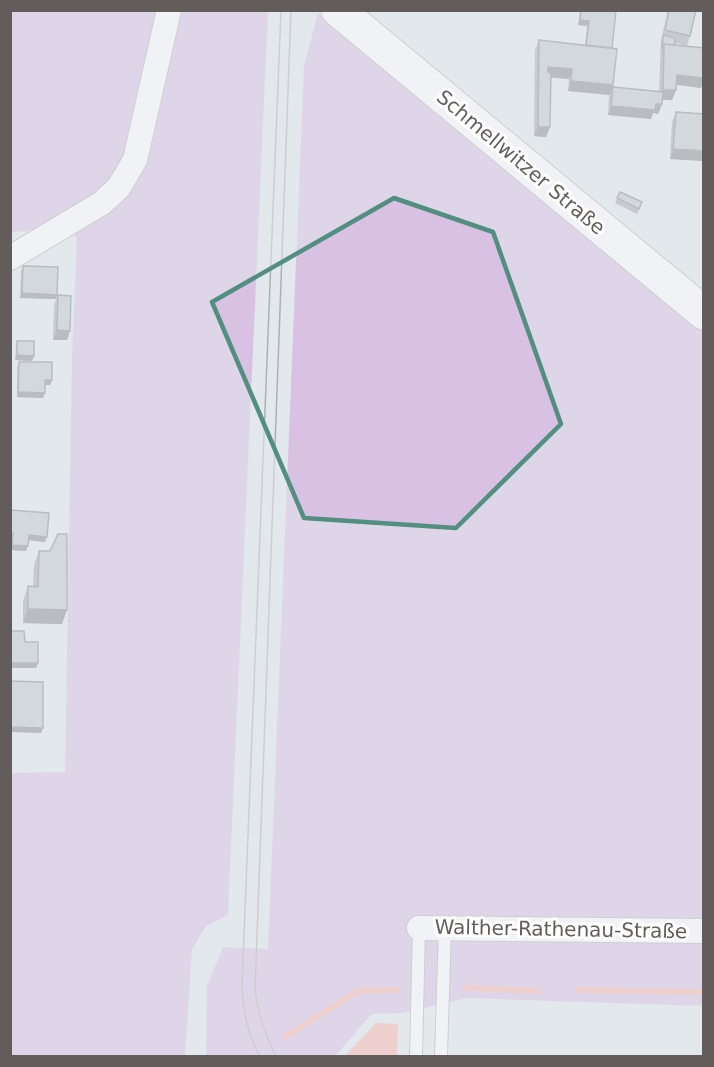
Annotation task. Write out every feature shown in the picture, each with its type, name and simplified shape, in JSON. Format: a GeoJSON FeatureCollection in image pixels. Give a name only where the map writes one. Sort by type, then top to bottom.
{"type":"FeatureCollection","features":[{"type":"Feature","properties":{"kind":"street"},"geometry":{"type":"LineString","coordinates":[[10,258],[102,203],[119,187],[135,160],[169,10]]}},
{"type":"Feature","properties":{"kind":"street","name":"Schmellwitzer Straße"},"geometry":{"type":"LineString","coordinates":[[338,10],[704,313]]}},
{"type":"Feature","properties":{"kind":"street","name":"Walther-Rathenau-Straße"},"geometry":{"type":"LineString","coordinates":[[419,928],[704,931]]}},
{"type":"Feature","properties":{"kind":"lane"},"geometry":{"type":"LineString","coordinates":[[416,1056],[419,928]]}},
{"type":"Feature","properties":{"kind":"lane"},"geometry":{"type":"LineString","coordinates":[[441,1056],[445,928]]}},
{"type":"Feature","properties":{"kind":"highlighted area"},"geometry":{"type":"Polygon","coordinates":[[[394,198],[493,232],[561,424],[456,528],[304,518],[212,302],[394,198]]]}},
{"type":"Feature","properties":{"kind":"shaded area"},"geometry":{"type":"Polygon","coordinates":[[[11,11],[268,11],[228,915],[206,926],[192,949],[185,1056],[11,1056],[11,773],[65,772],[72,356],[77,239],[66,219],[27,231],[11,232],[11,11]]]}},
{"type":"Feature","properties":{"kind":"shaded area"},"geometry":{"type":"Polygon","coordinates":[[[318,13],[703,331],[703,1006],[467,998],[403,1013],[372,1014],[335,1056],[206,1056],[207,986],[223,947],[268,949],[304,66],[318,13]]]}},
{"type":"Feature","properties":{"kind":"shaded area"},"geometry":{"type":"Polygon","coordinates":[[[376,1023],[398,1024],[397,1056],[345,1056],[376,1023]]]}},
{"type":"Feature","properties":{"kind":"building"},"geometry":{"type":"Polygon","coordinates":[[[581,10],[616,10],[612,48],[586,45],[589,21],[580,20],[581,10]]]}},
{"type":"Feature","properties":{"kind":"building"},"geometry":{"type":"Polygon","coordinates":[[[669,10],[696,10],[690,36],[665,30],[669,10]]]}},
{"type":"Feature","properties":{"kind":"building"},"geometry":{"type":"Polygon","coordinates":[[[663,35],[675,38],[675,45],[664,44],[662,49],[663,35]]]}},
{"type":"Feature","properties":{"kind":"building"},"geometry":{"type":"Polygon","coordinates":[[[539,40],[617,49],[613,85],[571,81],[572,69],[548,67],[548,72],[551,73],[550,127],[538,127],[539,40]]]}},
{"type":"Feature","properties":{"kind":"building"},"geometry":{"type":"Polygon","coordinates":[[[664,44],[704,48],[704,78],[677,75],[676,90],[663,90],[664,44]]]}},
{"type":"Feature","properties":{"kind":"building"},"geometry":{"type":"Polygon","coordinates":[[[613,87],[663,92],[662,104],[656,104],[655,110],[611,106],[613,87]]]}},
{"type":"Feature","properties":{"kind":"building"},"geometry":{"type":"Polygon","coordinates":[[[676,112],[704,114],[704,151],[673,149],[676,112]]]}},
{"type":"Feature","properties":{"kind":"building"},"geometry":{"type":"Polygon","coordinates":[[[620,192],[642,202],[639,209],[617,198],[620,192]]]}},
{"type":"Feature","properties":{"kind":"building"},"geometry":{"type":"Polygon","coordinates":[[[23,266],[58,267],[57,295],[22,293],[23,266]]]}},
{"type":"Feature","properties":{"kind":"building"},"geometry":{"type":"Polygon","coordinates":[[[58,295],[71,296],[70,331],[57,330],[58,295]]]}},
{"type":"Feature","properties":{"kind":"building"},"geometry":{"type":"Polygon","coordinates":[[[17,341],[34,341],[34,356],[17,355],[17,341]]]}},
{"type":"Feature","properties":{"kind":"building"},"geometry":{"type":"Polygon","coordinates":[[[19,362],[52,362],[52,380],[45,380],[45,393],[18,392],[19,362]]]}},
{"type":"Feature","properties":{"kind":"building"},"geometry":{"type":"Polygon","coordinates":[[[10,510],[49,513],[47,537],[29,535],[28,546],[12,545],[10,510]]]}},
{"type":"Feature","properties":{"kind":"building"},"geometry":{"type":"Polygon","coordinates":[[[58,534],[67,534],[67,610],[28,609],[28,586],[38,587],[39,551],[50,551],[58,534]]]}},
{"type":"Feature","properties":{"kind":"building"},"geometry":{"type":"Polygon","coordinates":[[[10,631],[24,631],[25,642],[38,642],[38,663],[10,663],[10,631]]]}},
{"type":"Feature","properties":{"kind":"building"},"geometry":{"type":"Polygon","coordinates":[[[10,681],[43,682],[43,728],[10,727],[10,681]]]}},
{"type":"Feature","properties":{"kind":"waterway"},"geometry":{"type":"LineString","coordinates":[[466,988],[538,991]]}},
{"type":"Feature","properties":{"kind":"waterway"},"geometry":{"type":"LineString","coordinates":[[285,1037],[358,991],[396,990]]}},
{"type":"Feature","properties":{"kind":"waterway"},"geometry":{"type":"LineString","coordinates":[[578,990],[704,992]]}},
{"type":"Feature","properties":{"kind":"tram line"},"geometry":{"type":"LineString","coordinates":[[260,1056],[246,1022],[242,985],[281,10]]}},
{"type":"Feature","properties":{"kind":"tram line"},"geometry":{"type":"LineString","coordinates":[[276,1056],[262,1024],[255,990],[291,10]]}}]}
